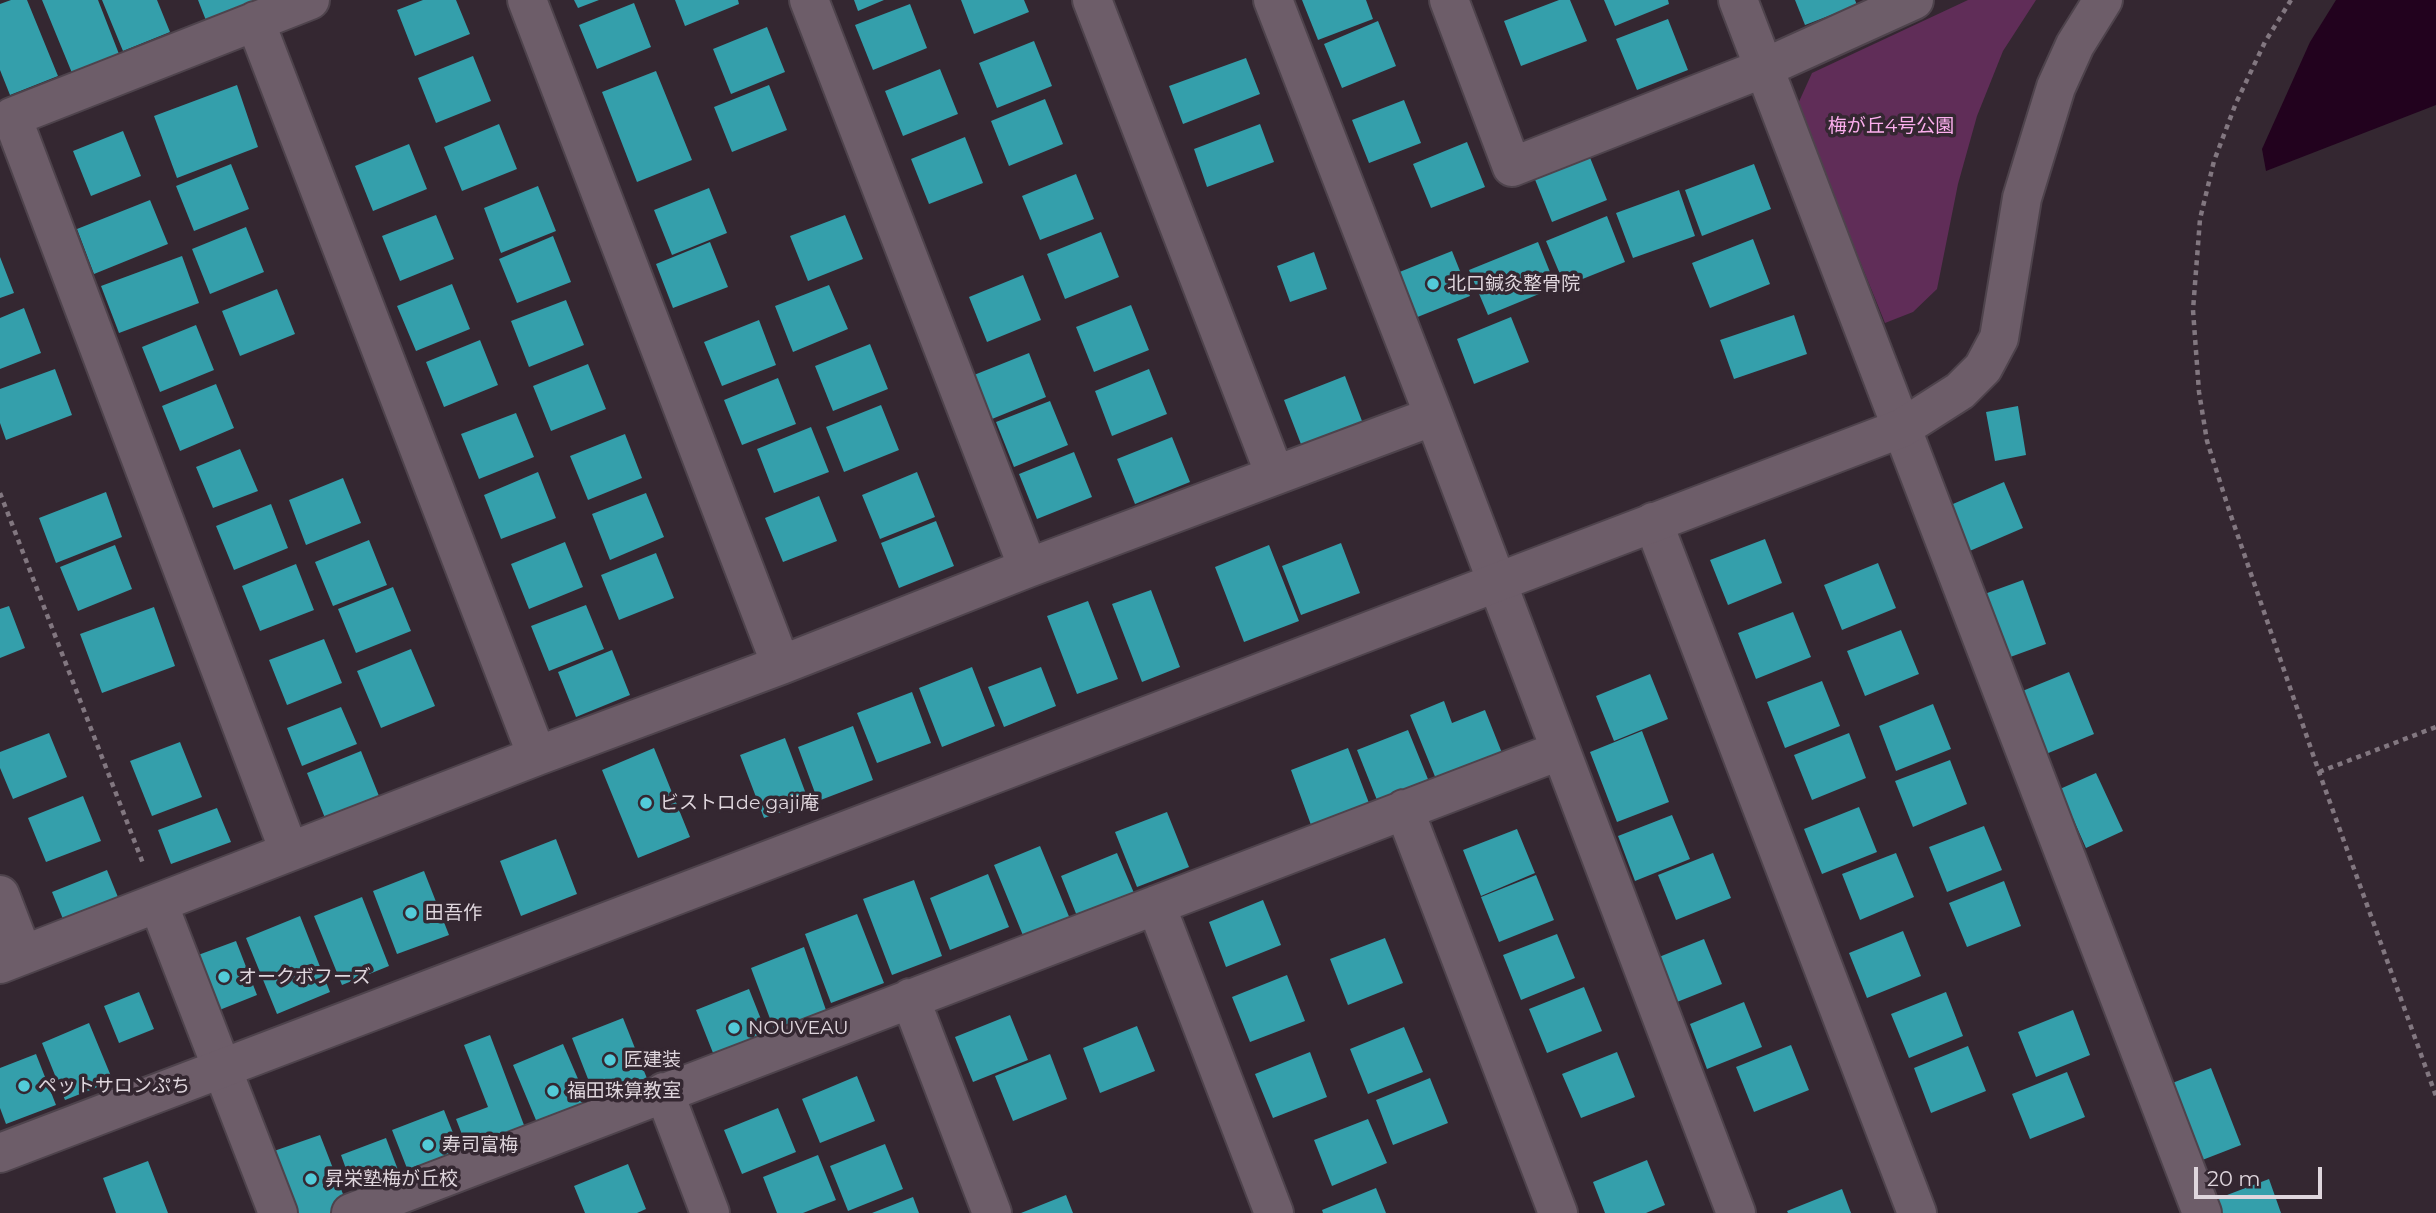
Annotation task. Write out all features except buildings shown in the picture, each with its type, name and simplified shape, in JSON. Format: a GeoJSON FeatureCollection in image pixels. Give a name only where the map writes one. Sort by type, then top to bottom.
{"type":"FeatureCollection","features":[{"type":"Feature","properties":{"kind":"street"},"geometry":{"type":"LineString","coordinates":[[289,852],[12,117],[310,0]]}},
{"type":"Feature","properties":{"kind":"street"},"geometry":{"type":"LineString","coordinates":[[527,0],[781,665]]}},
{"type":"Feature","properties":{"kind":"street"},"geometry":{"type":"LineString","coordinates":[[808,0],[1028,568]]}},
{"type":"Feature","properties":{"kind":"street"},"geometry":{"type":"LineString","coordinates":[[1092,0],[1275,475]]}},
{"type":"Feature","properties":{"kind":"street"},"geometry":{"type":"LineString","coordinates":[[1273,0],[1736,1213]]}},
{"type":"Feature","properties":{"kind":"street"},"geometry":{"type":"LineString","coordinates":[[1449,0],[1512,167],[1764,68],[1914,0]]}},
{"type":"Feature","properties":{"kind":"street"},"geometry":{"type":"LineString","coordinates":[[1738,0],[2202,1213]]}},
{"type":"Feature","properties":{"kind":"street"},"geometry":{"type":"LineString","coordinates":[[0,1153],[1902,428],[1960,391],[1983,368],[1999,338],[2022,198],[2056,87],[2075,45],[2103,0]]}},
{"type":"Feature","properties":{"kind":"street"},"geometry":{"type":"LineString","coordinates":[[256,21],[537,756]]}},
{"type":"Feature","properties":{"kind":"street"},"geometry":{"type":"LineString","coordinates":[[0,895],[12,960],[1028,568],[1434,416]]}},
{"type":"Feature","properties":{"kind":"street"},"geometry":{"type":"LineString","coordinates":[[1653,522],[1917,1213]]}},
{"type":"Feature","properties":{"kind":"street"},"geometry":{"type":"LineString","coordinates":[[351,1213],[423,1200],[664,1092],[1559,751]]}},
{"type":"Feature","properties":{"kind":"street"},"geometry":{"type":"LineString","coordinates":[[1404,809],[1558,1213]]}},
{"type":"Feature","properties":{"kind":"street"},"geometry":{"type":"LineString","coordinates":[[158,903],[278,1213]]}},
{"type":"Feature","properties":{"kind":"street"},"geometry":{"type":"LineString","coordinates":[[1156,905],[1274,1213]]}},
{"type":"Feature","properties":{"kind":"street"},"geometry":{"type":"LineString","coordinates":[[909,998],[992,1213]]}},
{"type":"Feature","properties":{"kind":"street"},"geometry":{"type":"LineString","coordinates":[[664,1092],[710,1213]]}},
{"type":"Feature","properties":{"kind":"path"},"geometry":{"type":"LineString","coordinates":[[2291,0],[2265,42],[2236,103],[2214,161],[2200,219],[2193,310],[2194,350],[2207,441],[2233,523],[2436,1096]]}},
{"type":"Feature","properties":{"kind":"path"},"geometry":{"type":"LineString","coordinates":[[0,493],[158,903]]}},
{"type":"Feature","properties":{"kind":"path"},"geometry":{"type":"LineString","coordinates":[[2319,772],[2436,727]]}},
{"type":"Feature","properties":{"kind":"green space","name":"梅が丘4号公園"},"geometry":{"type":"Polygon","coordinates":[[[1968,0],[2036,0],[2003,51],[1977,116],[1958,184],[1937,289],[1913,312],[1885,323],[1797,106],[1812,73],[1968,0]]]}},
{"type":"Feature","properties":{"kind":"shaded area"},"geometry":{"type":"Polygon","coordinates":[[[2336,0],[2436,0],[2436,105],[2266,171],[2262,149],[2310,42],[2336,0]]]}},
{"type":"Feature","properties":{"kind":"place","name":"北口鍼灸整骨院"},"geometry":{"type":"Point","coordinates":[1433,284]}},
{"type":"Feature","properties":{"kind":"place","name":"ビストロde gaji庵"},"geometry":{"type":"Point","coordinates":[646,803]}},
{"type":"Feature","properties":{"kind":"place","name":"田吾作"},"geometry":{"type":"Point","coordinates":[411,913]}},
{"type":"Feature","properties":{"kind":"place","name":"オークボフーズ"},"geometry":{"type":"Point","coordinates":[224,977]}},
{"type":"Feature","properties":{"kind":"place","name":"NOUVEAU"},"geometry":{"type":"Point","coordinates":[734,1028]}},
{"type":"Feature","properties":{"kind":"place","name":"匠建装"},"geometry":{"type":"Point","coordinates":[610,1060]}},
{"type":"Feature","properties":{"kind":"place","name":"ペットサロンぷち"},"geometry":{"type":"Point","coordinates":[24,1086]}},
{"type":"Feature","properties":{"kind":"place","name":"福田珠算教室"},"geometry":{"type":"Point","coordinates":[553,1091]}},
{"type":"Feature","properties":{"kind":"place","name":"寿司富梅"},"geometry":{"type":"Point","coordinates":[428,1145]}},
{"type":"Feature","properties":{"kind":"place","name":"昇栄塾梅が丘校"},"geometry":{"type":"Point","coordinates":[311,1179]}}]}
